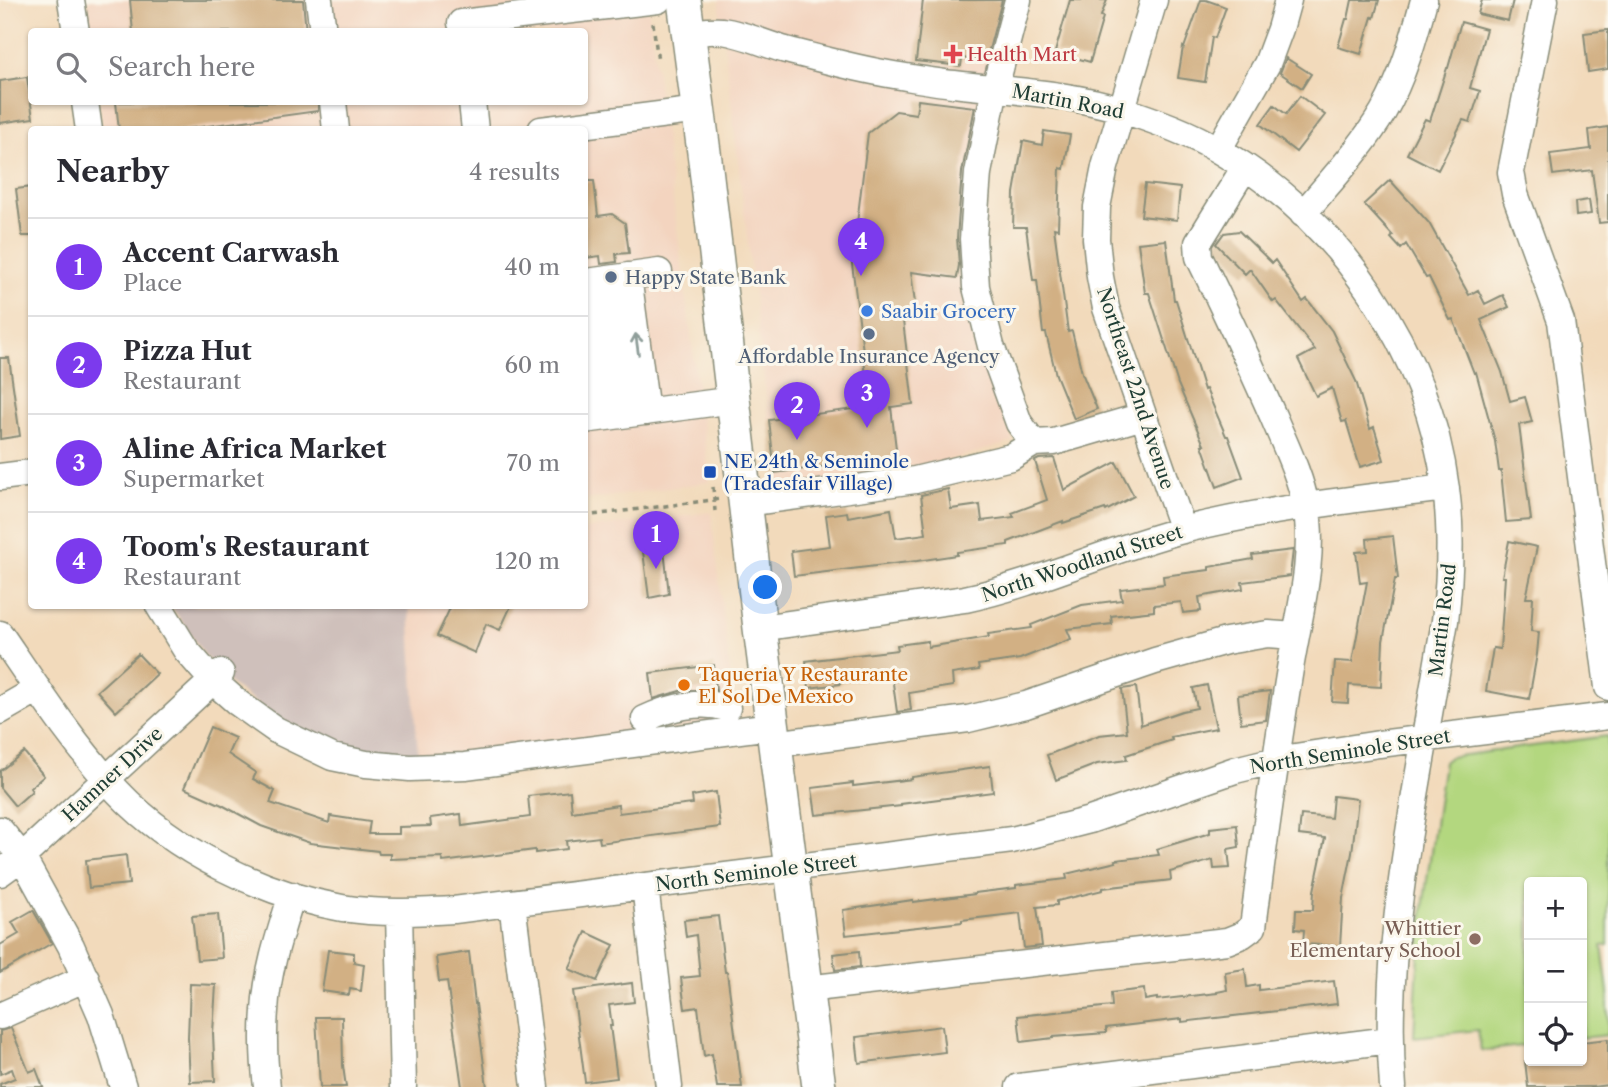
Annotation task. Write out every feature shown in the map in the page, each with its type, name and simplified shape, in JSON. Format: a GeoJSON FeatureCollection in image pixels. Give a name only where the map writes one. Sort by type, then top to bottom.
{"type":"FeatureCollection","features":[{"type":"Feature","properties":{"kind":"main road"},"geometry":{"type":"LineString","coordinates":[[684,0],[734,400],[726,499],[760,628],[819,1087]]}},
{"type":"Feature","properties":{"kind":"street"},"geometry":{"type":"LineString","coordinates":[[71,0],[75,28]]}},
{"type":"Feature","properties":{"kind":"street"},"geometry":{"type":"LineString","coordinates":[[319,0],[322,28]]}},
{"type":"Feature","properties":{"kind":"street"},"geometry":{"type":"LineString","coordinates":[[461,18],[658,0]]}},
{"type":"Feature","properties":{"kind":"street"},"geometry":{"type":"LineString","coordinates":[[1018,0],[995,88],[978,173],[973,239],[976,287],[991,346],[1018,423],[1034,443]]}},
{"type":"Feature","properties":{"kind":"street","name":"Northeast 22nd Avenue"},"geometry":{"type":"LineString","coordinates":[[1154,0],[1105,167],[1097,207],[1096,239],[1106,308],[1183,530]]}},
{"type":"Feature","properties":{"kind":"street"},"geometry":{"type":"LineString","coordinates":[[1218,150],[1267,64],[1288,0]]}},
{"type":"Feature","properties":{"kind":"street"},"geometry":{"type":"LineString","coordinates":[[1303,214],[1356,151],[1383,111],[1413,40],[1424,0]]}},
{"type":"Feature","properties":{"kind":"street"},"geometry":{"type":"LineString","coordinates":[[1545,0],[1511,172],[1515,194],[1561,321],[1608,687]]}},
{"type":"Feature","properties":{"kind":"street","name":"Martin Road"},"geometry":{"type":"LineString","coordinates":[[689,33],[722,31],[848,66],[952,84],[1048,94],[1103,104],[1165,125],[1218,150],[1273,188],[1324,234],[1358,275],[1382,310],[1417,379],[1430,418],[1446,488],[1451,553],[1445,621],[1397,914],[1392,966],[1390,1040],[1393,1087]]}},
{"type":"Feature","properties":{"kind":"street"},"geometry":{"type":"LineString","coordinates":[[85,105],[88,126]]}},
{"type":"Feature","properties":{"kind":"street"},"geometry":{"type":"LineString","coordinates":[[333,105],[336,126]]}},
{"type":"Feature","properties":{"kind":"street"},"geometry":{"type":"LineString","coordinates":[[472,105],[475,126]]}},
{"type":"Feature","properties":{"kind":"street"},"geometry":{"type":"LineString","coordinates":[[573,126],[699,110]]}},
{"type":"Feature","properties":{"kind":"street"},"geometry":{"type":"LineString","coordinates":[[806,989],[1227,941],[1242,936],[1253,927],[1276,760],[1308,565],[1309,537],[1306,506],[1290,456],[1246,354],[1199,257],[1198,243],[1245,167]]}},
{"type":"Feature","properties":{"kind":"street"},"geometry":{"type":"LineString","coordinates":[[588,282],[659,272]]}},
{"type":"Feature","properties":{"kind":"street"},"geometry":{"type":"LineString","coordinates":[[615,416],[618,277]]}},
{"type":"Feature","properties":{"kind":"street"},"geometry":{"type":"LineString","coordinates":[[588,298],[615,416]]}},
{"type":"Feature","properties":{"kind":"street"},"geometry":{"type":"LineString","coordinates":[[615,416],[734,400]]}},
{"type":"Feature","properties":{"kind":"street"},"geometry":{"type":"LineString","coordinates":[[726,499],[915,480],[1011,457],[1034,443],[1054,442],[1143,416]]}},
{"type":"Feature","properties":{"kind":"street"},"geometry":{"type":"LineString","coordinates":[[0,477],[28,474]]}},
{"type":"Feature","properties":{"kind":"street","name":"North Woodland Street"},"geometry":{"type":"LineString","coordinates":[[760,628],[965,599],[999,592],[1122,547],[1183,530],[1306,506],[1446,488]]}},
{"type":"Feature","properties":{"kind":"street"},"geometry":{"type":"LineString","coordinates":[[161,609],[186,650],[217,677],[238,703],[276,730],[332,757],[399,767],[465,766],[773,735],[968,719],[1026,705],[1155,661],[1226,641],[1268,634],[1295,636]]}},
{"type":"Feature","properties":{"kind":"street","name":"North Seminole Street"},"geometry":{"type":"LineString","coordinates":[[0,634],[76,742],[107,780],[150,821],[181,843],[236,873],[292,895],[343,908],[372,911],[454,910],[1012,840],[1090,820],[1234,770],[1276,760],[1425,738],[1608,716]]}},
{"type":"Feature","properties":{"kind":"street","name":"Hamner Drive"},"geometry":{"type":"LineString","coordinates":[[0,873],[22,857],[217,677]]}},
{"type":"Feature","properties":{"kind":"street"},"geometry":{"type":"LineString","coordinates":[[0,711],[38,689]]}},
{"type":"Feature","properties":{"kind":"street"},"geometry":{"type":"LineString","coordinates":[[645,719],[673,708],[710,704],[727,708]]}},
{"type":"Feature","properties":{"kind":"street"},"geometry":{"type":"LineString","coordinates":[[0,830],[22,857],[71,946],[101,1015],[123,1087]]}},
{"type":"Feature","properties":{"kind":"street"},"geometry":{"type":"LineString","coordinates":[[645,886],[669,1087]]}},
{"type":"Feature","properties":{"kind":"street"},"geometry":{"type":"LineString","coordinates":[[267,1087],[265,1010],[274,955],[292,895]]}},
{"type":"Feature","properties":{"kind":"street"},"geometry":{"type":"LineString","coordinates":[[512,903],[535,1087]]}},
{"type":"Feature","properties":{"kind":"street"},"geometry":{"type":"LineString","coordinates":[[399,912],[402,1087]]}},
{"type":"Feature","properties":{"kind":"street"},"geometry":{"type":"LineString","coordinates":[[0,1016],[86,978]]}},
{"type":"Feature","properties":{"kind":"street"},"geometry":{"type":"LineString","coordinates":[[1019,1087],[1390,1040]]}},
{"type":"Feature","properties":{"kind":"path"},"geometry":{"type":"LineString","coordinates":[[650,1],[658,62]]}},
{"type":"Feature","properties":{"kind":"path"},"geometry":{"type":"LineString","coordinates":[[588,516],[726,499]]}},
{"type":"Feature","properties":{"kind":"shaded area"},"geometry":{"type":"Polygon","coordinates":[[[88,0],[647,0],[710,482],[588,500],[588,126],[103,126],[100,105],[588,105],[588,28],[92,28],[88,0]]]}},
{"type":"Feature","properties":{"kind":"shaded area"},"geometry":{"type":"Polygon","coordinates":[[[719,0],[1011,0],[993,62],[981,352],[1013,442],[912,470],[777,489],[719,0]]]}},
{"type":"Feature","properties":{"kind":"shaded area"},"geometry":{"type":"Polygon","coordinates":[[[711,512],[736,722],[418,759],[409,609],[588,609],[588,529],[711,512]]]}},
{"type":"Feature","properties":{"kind":"shaded area"},"geometry":{"type":"Polygon","coordinates":[[[173,609],[409,609],[418,759],[337,750],[281,721],[235,688],[206,657],[173,609]]]}},
{"type":"Feature","properties":{"kind":"green space","name":"Whittier Elementary School"},"geometry":{"type":"Polygon","coordinates":[[[1608,736],[1608,945],[1602,946],[1608,992],[1608,1035],[1587,1037],[1587,877],[1524,877],[1524,1046],[1481,1051],[1478,1030],[1414,1037],[1424,900],[1444,762],[1450,757],[1608,736]]]}},
{"type":"Feature","properties":{"kind":"building"},"geometry":{"type":"Polygon","coordinates":[[[130,0],[303,0],[306,28],[133,28],[130,0]]]}},
{"type":"Feature","properties":{"kind":"building"},"geometry":{"type":"Polygon","coordinates":[[[923,0],[1002,0],[986,61],[962,58],[961,66],[916,61],[923,0]]]}},
{"type":"Feature","properties":{"kind":"building"},"geometry":{"type":"Polygon","coordinates":[[[1070,0],[1107,0],[1090,62],[1055,52],[1070,0]]]}},
{"type":"Feature","properties":{"kind":"building"},"geometry":{"type":"Polygon","coordinates":[[[1201,0],[1226,7],[1215,38],[1212,37],[1205,82],[1178,78],[1183,47],[1201,0]]]}},
{"type":"Feature","properties":{"kind":"building"},"geometry":{"type":"Polygon","coordinates":[[[1352,0],[1379,0],[1361,54],[1338,47],[1352,0]]]}},
{"type":"Feature","properties":{"kind":"building"},"geometry":{"type":"Polygon","coordinates":[[[1482,0],[1513,0],[1508,21],[1478,14],[1482,0]]]}},
{"type":"Feature","properties":{"kind":"building"},"geometry":{"type":"Polygon","coordinates":[[[1461,22],[1486,29],[1470,88],[1480,91],[1470,122],[1463,120],[1438,170],[1407,154],[1425,119],[1430,121],[1461,22]]]}},
{"type":"Feature","properties":{"kind":"building"},"geometry":{"type":"Polygon","coordinates":[[[1608,30],[1608,69],[1588,72],[1584,33],[1608,30]]]}},
{"type":"Feature","properties":{"kind":"building"},"geometry":{"type":"Polygon","coordinates":[[[1286,58],[1311,74],[1302,88],[1280,73],[1286,58]]]}},
{"type":"Feature","properties":{"kind":"building"},"geometry":{"type":"Polygon","coordinates":[[[27,77],[28,105],[31,105],[33,118],[0,123],[0,81],[27,77]]]}},
{"type":"Feature","properties":{"kind":"building"},"geometry":{"type":"Polygon","coordinates":[[[1300,96],[1325,115],[1296,152],[1260,124],[1274,105],[1286,114],[1300,96]]]}},
{"type":"Feature","properties":{"kind":"building"},"geometry":{"type":"Polygon","coordinates":[[[918,100],[975,107],[962,172],[957,278],[911,272],[917,319],[903,321],[913,404],[891,407],[897,457],[775,473],[769,420],[870,407],[852,264],[868,133],[896,111],[916,114],[918,100]]]}},
{"type":"Feature","properties":{"kind":"building"},"geometry":{"type":"Polygon","coordinates":[[[116,105],[318,105],[318,111],[208,126],[119,126],[116,105]]]}},
{"type":"Feature","properties":{"kind":"building"},"geometry":{"type":"Polygon","coordinates":[[[1608,127],[1608,222],[1599,223],[1592,170],[1553,175],[1550,154],[1591,149],[1589,130],[1608,127]]]}},
{"type":"Feature","properties":{"kind":"building"},"geometry":{"type":"Polygon","coordinates":[[[1044,131],[1070,135],[1064,169],[1060,168],[1058,229],[1054,228],[1068,332],[1072,331],[1082,373],[1097,409],[1074,419],[1056,375],[1046,333],[1043,333],[1037,280],[1033,280],[1026,227],[1013,227],[1014,193],[1023,141],[1042,145],[1044,131]]]}},
{"type":"Feature","properties":{"kind":"building"},"geometry":{"type":"Polygon","coordinates":[[[1390,180],[1429,223],[1469,295],[1478,290],[1485,304],[1503,295],[1509,307],[1481,320],[1502,372],[1510,401],[1525,397],[1532,422],[1519,425],[1531,520],[1506,522],[1495,441],[1476,372],[1474,373],[1453,319],[1450,320],[1429,277],[1426,278],[1406,244],[1401,249],[1364,204],[1390,180]]]}},
{"type":"Feature","properties":{"kind":"building"},"geometry":{"type":"Polygon","coordinates":[[[588,181],[594,181],[598,216],[612,214],[625,223],[629,253],[616,254],[617,262],[601,264],[600,256],[588,258],[588,181]]]}},
{"type":"Feature","properties":{"kind":"building"},"geometry":{"type":"Polygon","coordinates":[[[1145,184],[1180,188],[1177,220],[1141,216],[1145,184]]]}},
{"type":"Feature","properties":{"kind":"building"},"geometry":{"type":"Polygon","coordinates":[[[28,188],[28,236],[22,236],[16,189],[28,188]]]}},
{"type":"Feature","properties":{"kind":"building"},"geometry":{"type":"Polygon","coordinates":[[[1589,200],[1591,214],[1576,216],[1575,202],[1589,200]]]}},
{"type":"Feature","properties":{"kind":"building"},"geometry":{"type":"Polygon","coordinates":[[[1239,231],[1272,263],[1275,260],[1303,302],[1307,299],[1332,331],[1356,381],[1370,429],[1374,427],[1384,460],[1360,467],[1346,421],[1342,422],[1332,388],[1316,396],[1298,359],[1315,350],[1276,300],[1273,302],[1250,269],[1245,274],[1216,244],[1224,233],[1239,231]]]}},
{"type":"Feature","properties":{"kind":"building"},"geometry":{"type":"Polygon","coordinates":[[[1166,240],[1174,300],[1204,390],[1206,389],[1228,436],[1243,477],[1217,487],[1204,445],[1178,384],[1149,293],[1145,293],[1138,243],[1166,240]]]}},
{"type":"Feature","properties":{"kind":"building"},"geometry":{"type":"Polygon","coordinates":[[[0,358],[9,358],[20,436],[0,439],[0,358]]]}},
{"type":"Feature","properties":{"kind":"building"},"geometry":{"type":"Polygon","coordinates":[[[1054,458],[1064,490],[1116,462],[1134,496],[1106,511],[1105,509],[1063,521],[1008,542],[1008,545],[917,561],[794,576],[791,551],[830,546],[826,515],[847,512],[848,517],[891,509],[896,538],[926,534],[921,495],[948,489],[951,509],[980,505],[982,521],[1014,517],[1012,513],[1047,500],[1035,461],[1054,458]]]}},
{"type":"Feature","properties":{"kind":"building"},"geometry":{"type":"Polygon","coordinates":[[[1393,536],[1398,579],[1395,579],[1383,641],[1381,687],[1349,685],[1348,703],[1332,702],[1335,661],[1352,662],[1367,582],[1360,583],[1356,552],[1368,551],[1367,539],[1393,536]]]}},
{"type":"Feature","properties":{"kind":"building"},"geometry":{"type":"Polygon","coordinates":[[[663,541],[669,594],[649,598],[642,544],[663,541]]]}},
{"type":"Feature","properties":{"kind":"building"},"geometry":{"type":"Polygon","coordinates":[[[1509,541],[1537,547],[1526,598],[1533,598],[1531,631],[1539,632],[1529,699],[1486,691],[1493,648],[1500,649],[1505,577],[1502,577],[1509,541]]]}},
{"type":"Feature","properties":{"kind":"building"},"geometry":{"type":"Polygon","coordinates":[[[1293,550],[1290,576],[1242,582],[1243,589],[1199,597],[1201,611],[1183,613],[1181,602],[1154,605],[1154,611],[1111,616],[1112,624],[1067,629],[1071,639],[1020,659],[978,665],[979,670],[952,674],[953,686],[909,693],[911,710],[897,712],[892,676],[809,688],[806,661],[898,650],[897,645],[928,641],[928,647],[1032,628],[1031,625],[1082,605],[1122,600],[1120,589],[1164,584],[1163,576],[1209,570],[1209,567],[1253,559],[1252,555],[1293,550]]]}},
{"type":"Feature","properties":{"kind":"building"},"geometry":{"type":"Polygon","coordinates":[[[450,609],[510,609],[500,630],[486,624],[475,653],[437,636],[450,609]]]}},
{"type":"Feature","properties":{"kind":"building"},"geometry":{"type":"Polygon","coordinates":[[[138,654],[157,674],[116,712],[97,691],[138,654]]]}},
{"type":"Feature","properties":{"kind":"building","name":"Taqueria Y Restaurante El Sol De Mexico"},"geometry":{"type":"Polygon","coordinates":[[[714,665],[716,690],[683,690],[653,699],[650,673],[714,665]]]}},
{"type":"Feature","properties":{"kind":"building"},"geometry":{"type":"Polygon","coordinates":[[[1207,685],[1216,728],[1171,737],[1172,740],[1126,755],[1127,760],[1097,764],[1056,780],[1047,755],[1099,735],[1127,732],[1122,689],[1136,687],[1141,725],[1197,708],[1193,688],[1207,685]]]}},
{"type":"Feature","properties":{"kind":"building"},"geometry":{"type":"Polygon","coordinates":[[[1270,691],[1266,720],[1241,723],[1238,695],[1270,691]]]}},
{"type":"Feature","properties":{"kind":"building"},"geometry":{"type":"Polygon","coordinates":[[[210,727],[235,738],[228,754],[256,773],[253,779],[275,791],[270,803],[329,823],[330,816],[370,822],[368,834],[399,834],[399,827],[431,826],[430,818],[461,814],[462,826],[530,817],[528,796],[570,791],[572,812],[618,805],[619,813],[693,804],[692,796],[716,792],[720,827],[600,843],[599,837],[566,841],[567,849],[535,853],[535,850],[443,862],[442,857],[390,859],[390,854],[379,854],[378,851],[310,843],[261,826],[184,788],[210,727]]]}},
{"type":"Feature","properties":{"kind":"building"},"geometry":{"type":"Polygon","coordinates":[[[24,752],[44,776],[15,806],[0,788],[0,771],[24,752]]]}},
{"type":"Feature","properties":{"kind":"building"},"geometry":{"type":"Polygon","coordinates":[[[990,766],[993,792],[816,815],[812,788],[912,779],[990,766]]]}},
{"type":"Feature","properties":{"kind":"building"},"geometry":{"type":"Polygon","coordinates":[[[1333,796],[1358,799],[1352,853],[1343,898],[1340,946],[1303,944],[1304,930],[1295,929],[1296,910],[1313,910],[1314,891],[1325,838],[1299,835],[1301,815],[1331,818],[1333,796]]]}},
{"type":"Feature","properties":{"kind":"building"},"geometry":{"type":"Polygon","coordinates":[[[1237,825],[1239,847],[1228,849],[1230,868],[1214,869],[1213,860],[1170,872],[1171,880],[1103,888],[1057,901],[1057,905],[1037,907],[1042,946],[1024,948],[1020,913],[846,935],[843,910],[975,894],[1016,888],[1016,885],[1067,879],[1066,874],[1116,862],[1115,860],[1159,855],[1157,849],[1210,833],[1210,828],[1237,825]]]}},
{"type":"Feature","properties":{"kind":"building"},"geometry":{"type":"Polygon","coordinates":[[[126,855],[129,884],[89,888],[86,860],[126,855]]]}},
{"type":"Feature","properties":{"kind":"building"},"geometry":{"type":"Polygon","coordinates":[[[33,910],[52,943],[0,973],[0,945],[19,934],[12,922],[33,910]]]}},
{"type":"Feature","properties":{"kind":"building"},"geometry":{"type":"Polygon","coordinates":[[[218,914],[222,958],[197,960],[192,916],[218,914]]]}},
{"type":"Feature","properties":{"kind":"building"},"geometry":{"type":"Polygon","coordinates":[[[718,916],[742,1087],[717,1087],[712,1054],[704,1056],[698,1007],[685,1009],[681,978],[700,976],[696,935],[686,937],[684,920],[718,916]]]}},
{"type":"Feature","properties":{"kind":"building"},"geometry":{"type":"Polygon","coordinates":[[[586,932],[614,945],[597,981],[569,969],[586,932]]]}},
{"type":"Feature","properties":{"kind":"building"},"geometry":{"type":"Polygon","coordinates":[[[328,950],[354,953],[354,962],[364,964],[361,991],[350,989],[349,995],[322,991],[328,950]]]}},
{"type":"Feature","properties":{"kind":"building"},"geometry":{"type":"Polygon","coordinates":[[[859,951],[860,967],[835,970],[833,954],[859,951]]]}},
{"type":"Feature","properties":{"kind":"building"},"geometry":{"type":"Polygon","coordinates":[[[469,952],[487,1087],[462,1087],[447,981],[439,982],[436,957],[469,952]]]}},
{"type":"Feature","properties":{"kind":"building"},"geometry":{"type":"Polygon","coordinates":[[[1245,969],[1247,987],[1259,985],[1259,990],[1334,981],[1337,1004],[1106,1028],[1106,1033],[1021,1042],[1018,1016],[1112,1006],[1111,993],[1144,989],[1145,1000],[1217,993],[1227,990],[1225,972],[1245,969]]]}},
{"type":"Feature","properties":{"kind":"building"},"geometry":{"type":"Polygon","coordinates":[[[632,983],[634,1002],[609,1005],[617,1078],[585,1082],[573,991],[632,983]]]}},
{"type":"Feature","properties":{"kind":"building"},"geometry":{"type":"Polygon","coordinates":[[[190,984],[216,985],[213,1033],[215,1081],[190,1082],[190,984]]]}},
{"type":"Feature","properties":{"kind":"building"},"geometry":{"type":"Polygon","coordinates":[[[316,1017],[342,1017],[346,1087],[320,1087],[316,1017]]]}},
{"type":"Feature","properties":{"kind":"building"},"geometry":{"type":"Polygon","coordinates":[[[942,1026],[945,1052],[859,1063],[856,1037],[942,1026]]]}},
{"type":"Feature","properties":{"kind":"building"},"geometry":{"type":"Polygon","coordinates":[[[11,1028],[29,1072],[36,1069],[43,1087],[0,1087],[0,1084],[15,1078],[12,1069],[0,1074],[0,1031],[11,1028]]]}},
{"type":"Feature","properties":{"kind":"building"},"geometry":{"type":"Polygon","coordinates":[[[1608,1039],[1608,1085],[1528,1087],[1526,1066],[1587,1066],[1587,1041],[1608,1039]]]}},
{"type":"Feature","properties":{"kind":"place","name":"Health Mart"},"geometry":{"type":"Point","coordinates":[953,54]}},
{"type":"Feature","properties":{"kind":"place","name":"Toom's Restaurant"},"geometry":{"type":"Point","coordinates":[861,276]}},
{"type":"Feature","properties":{"kind":"place","name":"Happy State Bank"},"geometry":{"type":"Point","coordinates":[611,277]}},
{"type":"Feature","properties":{"kind":"place","name":"Saabir Grocery"},"geometry":{"type":"Point","coordinates":[867,311]}},
{"type":"Feature","properties":{"kind":"place","name":"Affordable Insurance Agency"},"geometry":{"type":"Point","coordinates":[869,334]}},
{"type":"Feature","properties":{"kind":"place","name":"Aline Africa Market"},"geometry":{"type":"Point","coordinates":[867,428]}},
{"type":"Feature","properties":{"kind":"place","name":"Pizza Hut"},"geometry":{"type":"Point","coordinates":[797,440]}},
{"type":"Feature","properties":{"kind":"place","name":"NE 24th & Seminole (Tradesfair Village)"},"geometry":{"type":"Point","coordinates":[710,472]}},
{"type":"Feature","properties":{"kind":"place","name":"Accent Carwash"},"geometry":{"type":"Point","coordinates":[656,569]}},
{"type":"Feature","properties":{"kind":"place","name":"Taqueria Y Restaurante El Sol De Mexico"},"geometry":{"type":"Point","coordinates":[684,685]}},
{"type":"Feature","properties":{"kind":"place","name":"Whittier Elementary School"},"geometry":{"type":"Point","coordinates":[1475,939]}}]}
